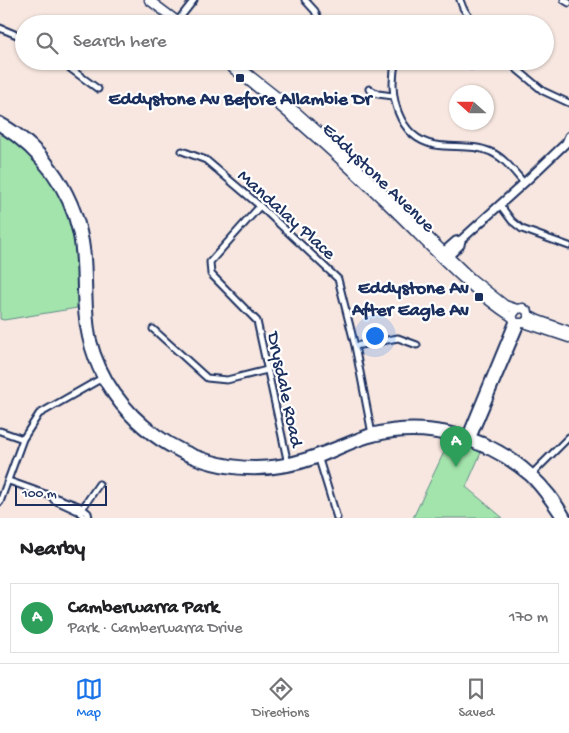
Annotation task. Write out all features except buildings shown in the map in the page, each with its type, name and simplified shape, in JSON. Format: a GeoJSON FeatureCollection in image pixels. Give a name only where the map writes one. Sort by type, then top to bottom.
{"type":"FeatureCollection","features":[{"type":"Feature","properties":{"kind":"main road"},"geometry":{"type":"LineString","coordinates":[[141,0],[164,15]]}},
{"type":"Feature","properties":{"kind":"main road"},"geometry":{"type":"LineString","coordinates":[[149,0],[167,15]]}},
{"type":"Feature","properties":{"kind":"main road","name":"Eddystone Avenue"},"geometry":{"type":"LineString","coordinates":[[234,70],[296,119],[444,256],[498,300],[517,309],[524,309],[528,315]]}},
{"type":"Feature","properties":{"kind":"main road","name":"Eddystone Avenue"},"geometry":{"type":"LineString","coordinates":[[244,70],[337,148],[478,292],[518,322],[569,338]]}},
{"type":"Feature","properties":{"kind":"main road"},"geometry":{"type":"LineString","coordinates":[[517,309],[513,312],[518,322],[528,319],[528,315],[569,332]]}},
{"type":"Feature","properties":{"kind":"street"},"geometry":{"type":"LineString","coordinates":[[183,15],[194,0]]}},
{"type":"Feature","properties":{"kind":"street"},"geometry":{"type":"LineString","coordinates":[[305,0],[317,15]]}},
{"type":"Feature","properties":{"kind":"street"},"geometry":{"type":"LineString","coordinates":[[460,0],[468,15]]}},
{"type":"Feature","properties":{"kind":"street"},"geometry":{"type":"LineString","coordinates":[[564,0],[569,3]]}},
{"type":"Feature","properties":{"kind":"street"},"geometry":{"type":"LineString","coordinates":[[0,28],[15,34]]}},
{"type":"Feature","properties":{"kind":"street"},"geometry":{"type":"LineString","coordinates":[[72,70],[98,89]]}},
{"type":"Feature","properties":{"kind":"street"},"geometry":{"type":"LineString","coordinates":[[395,70],[393,96],[405,126],[422,140],[432,144],[477,147],[493,152],[524,183]]}},
{"type":"Feature","properties":{"kind":"street"},"geometry":{"type":"LineString","coordinates":[[518,70],[543,91],[569,103]]}},
{"type":"Feature","properties":{"kind":"street"},"geometry":{"type":"LineString","coordinates":[[369,89],[378,94],[393,96]]}},
{"type":"Feature","properties":{"kind":"street"},"geometry":{"type":"LineString","coordinates":[[0,121],[22,136],[43,155],[65,186],[72,201],[81,226],[86,251],[89,324],[104,377]]}},
{"type":"Feature","properties":{"kind":"street"},"geometry":{"type":"LineString","coordinates":[[0,127],[24,144],[44,164],[58,184],[73,217],[80,249],[83,315],[93,358],[129,418],[146,432],[180,454],[204,463],[233,470],[270,471],[318,456],[372,434],[405,433],[469,438],[530,475],[554,497],[567,518]]}},
{"type":"Feature","properties":{"kind":"street"},"geometry":{"type":"LineString","coordinates":[[444,256],[567,144],[569,136]]}},
{"type":"Feature","properties":{"kind":"street","name":"Mandalay Place"},"geometry":{"type":"LineString","coordinates":[[182,151],[206,160],[260,206],[338,279],[355,346],[372,434]]}},
{"type":"Feature","properties":{"kind":"street"},"geometry":{"type":"LineString","coordinates":[[500,205],[512,221],[522,229],[569,246]]}},
{"type":"Feature","properties":{"kind":"street","name":"Drysdale Road"},"geometry":{"type":"LineString","coordinates":[[260,206],[210,262],[210,274],[257,321],[288,464]]}},
{"type":"Feature","properties":{"kind":"street"},"geometry":{"type":"LineString","coordinates":[[469,438],[518,322]]}},
{"type":"Feature","properties":{"kind":"street"},"geometry":{"type":"LineString","coordinates":[[153,329],[207,378],[227,380],[268,370]]}},
{"type":"Feature","properties":{"kind":"street"},"geometry":{"type":"LineString","coordinates":[[355,346],[398,338],[417,345]]}},
{"type":"Feature","properties":{"kind":"street"},"geometry":{"type":"LineString","coordinates":[[0,502],[23,439],[39,414],[104,377]]}},
{"type":"Feature","properties":{"kind":"street"},"geometry":{"type":"LineString","coordinates":[[0,431],[23,439]]}},
{"type":"Feature","properties":{"kind":"street"},"geometry":{"type":"LineString","coordinates":[[530,475],[569,438]]}},
{"type":"Feature","properties":{"kind":"street"},"geometry":{"type":"LineString","coordinates":[[318,456],[337,518]]}},
{"type":"Feature","properties":{"kind":"street"},"geometry":{"type":"LineString","coordinates":[[530,475],[561,518]]}},
{"type":"Feature","properties":{"kind":"street"},"geometry":{"type":"LineString","coordinates":[[9,481],[52,497],[56,496],[88,513],[90,518]]}},
{"type":"Feature","properties":{"kind":"street"},"geometry":{"type":"LineString","coordinates":[[84,518],[82,510],[99,484]]}},
{"type":"Feature","properties":{"kind":"green space"},"geometry":{"type":"Polygon","coordinates":[[[0,130],[39,167],[60,196],[68,212],[78,246],[77,308],[4,320],[0,319],[0,130]]]}},
{"type":"Feature","properties":{"kind":"green space"},"geometry":{"type":"Polygon","coordinates":[[[451,437],[463,448],[483,448],[466,487],[503,518],[413,518],[451,437]]]}},
{"type":"Feature","properties":{"kind":"place","name":"Eddystone Av Before Allambie Dr"},"geometry":{"type":"Point","coordinates":[240,78]}},
{"type":"Feature","properties":{"kind":"place","name":"Eddystone Av After Eagle Av"},"geometry":{"type":"Point","coordinates":[479,297]}},
{"type":"Feature","properties":{"kind":"place","name":"Camberwarra Park"},"geometry":{"type":"Point","coordinates":[456,467]}}]}
